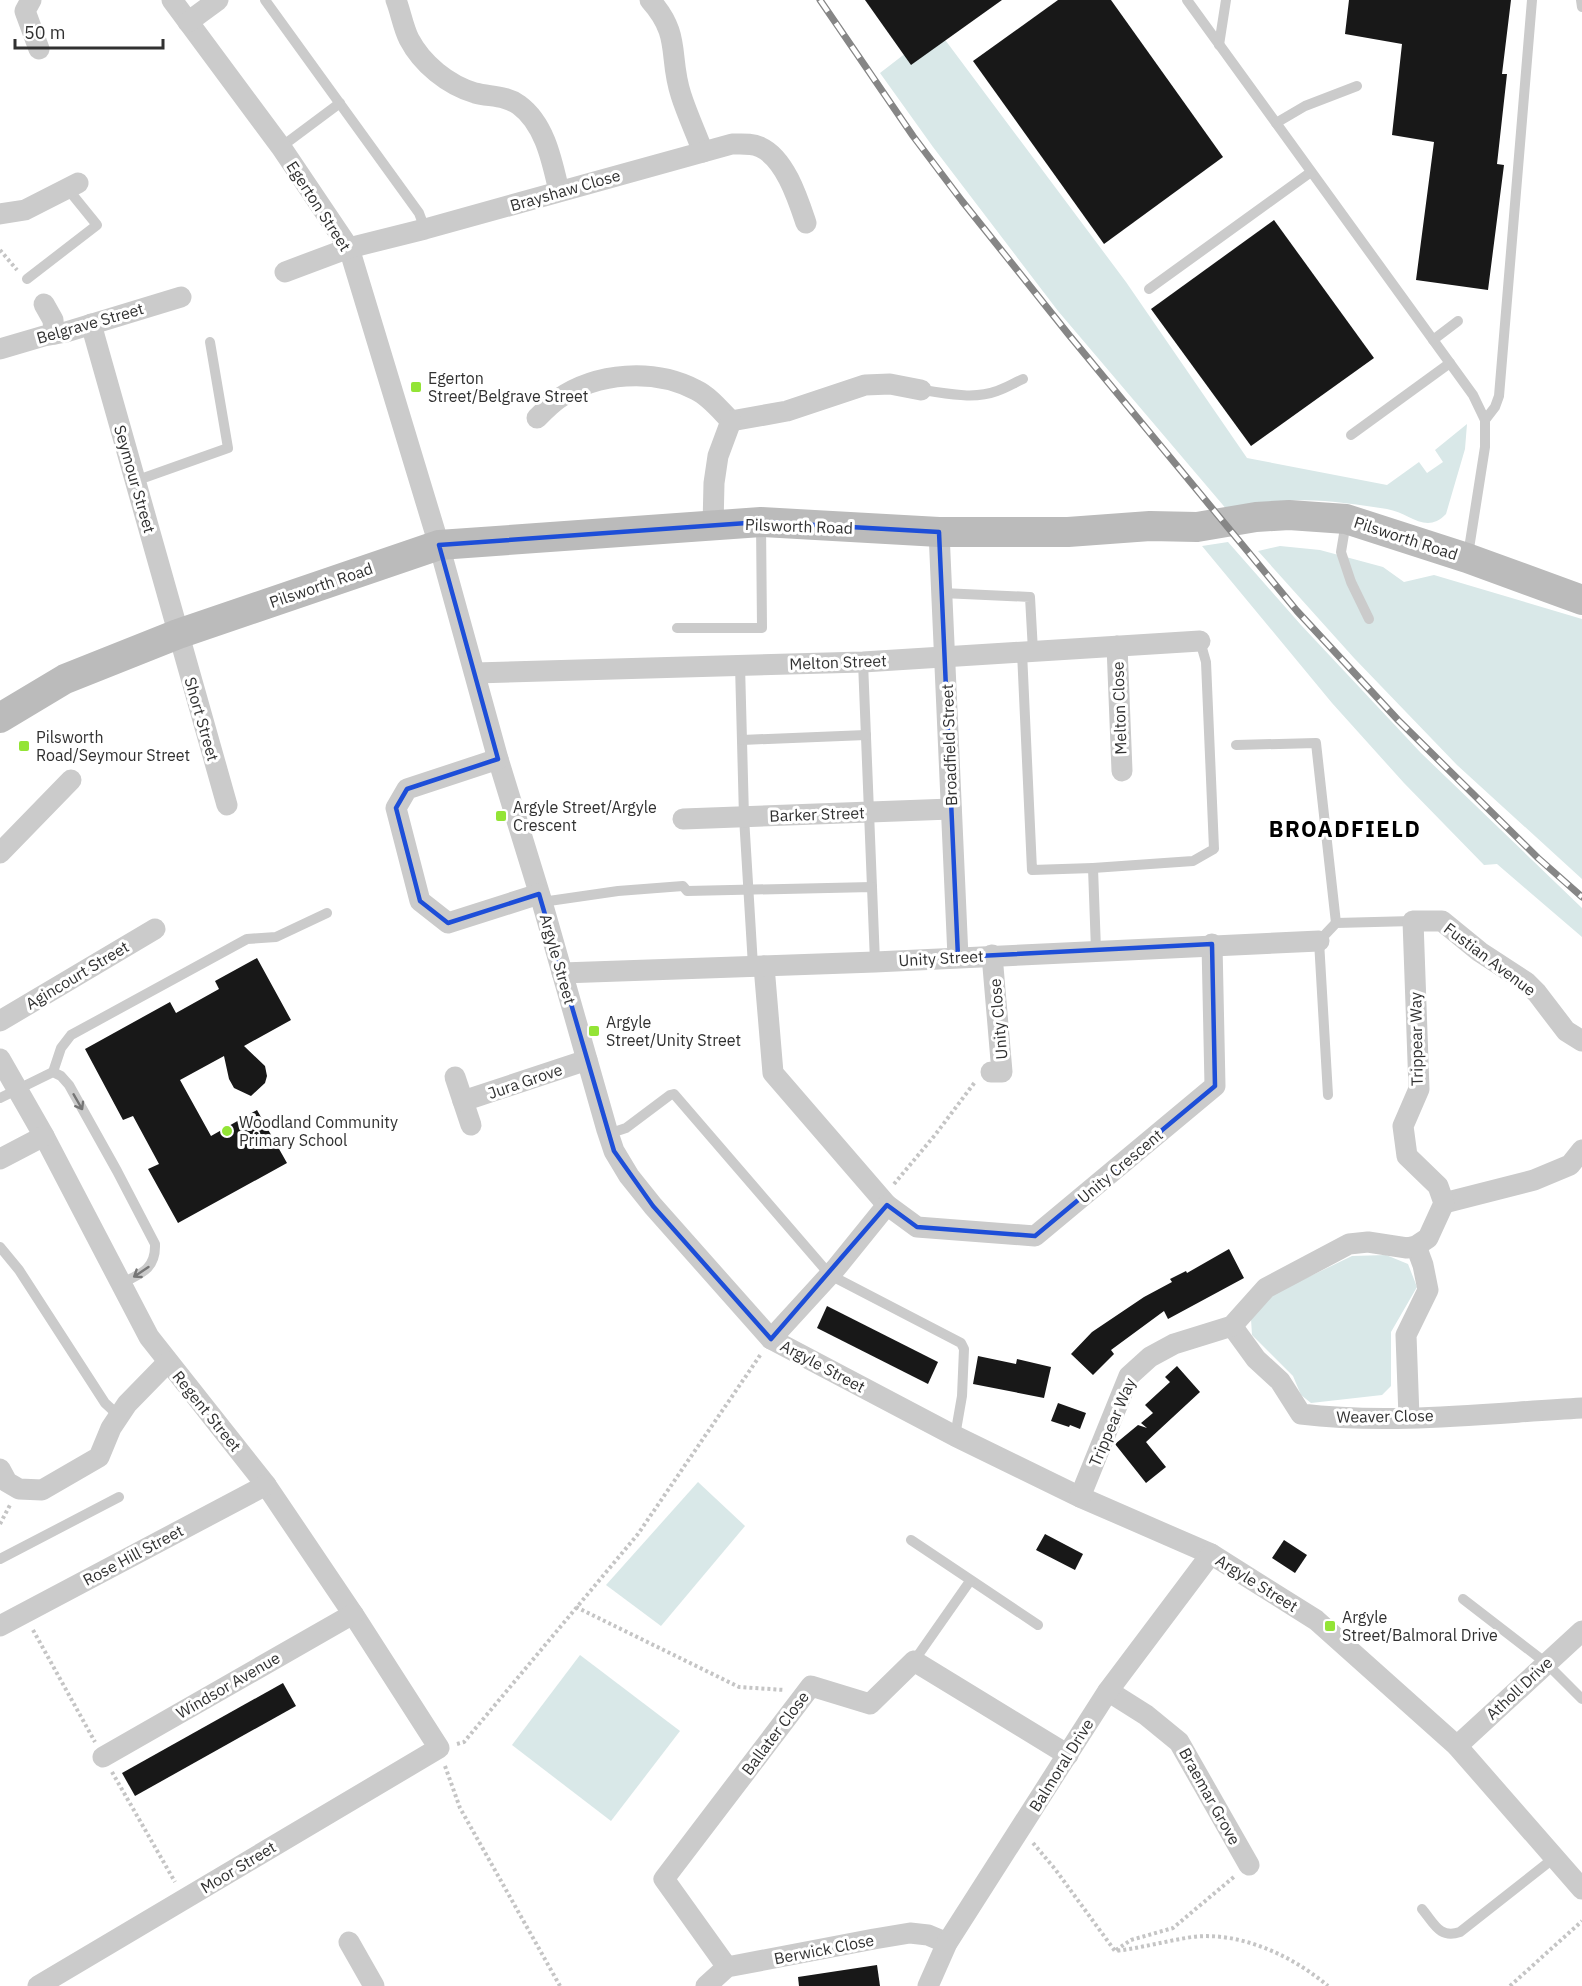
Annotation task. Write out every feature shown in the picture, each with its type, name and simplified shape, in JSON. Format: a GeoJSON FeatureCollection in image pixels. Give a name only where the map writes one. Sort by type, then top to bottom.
{"type":"FeatureCollection","features":[{"type":"Feature","properties":{"kind":"street"},"geometry":{"type":"LineString","coordinates":[[31,0],[25,11],[39,49]]}},
{"type":"Feature","properties":{"kind":"street","name":"Egerton Street"},"geometry":{"type":"LineString","coordinates":[[172,0],[280,147],[349,248],[439,545]]}},
{"type":"Feature","properties":{"kind":"street"},"geometry":{"type":"LineString","coordinates":[[188,22],[218,0]]}},
{"type":"Feature","properties":{"kind":"street"},"geometry":{"type":"LineString","coordinates":[[396,0],[409,39],[428,64],[463,89],[510,100],[525,111],[545,141],[560,191]]}},
{"type":"Feature","properties":{"kind":"street"},"geometry":{"type":"LineString","coordinates":[[650,0],[666,22],[671,34],[681,95],[703,152]]}},
{"type":"Feature","properties":{"kind":"street","name":"Brayshaw Close"},"geometry":{"type":"LineString","coordinates":[[285,272],[349,248],[732,144],[759,146],[777,159],[806,224]]}},
{"type":"Feature","properties":{"kind":"street"},"geometry":{"type":"LineString","coordinates":[[0,214],[25,210],[72,185]]}},
{"type":"Feature","properties":{"kind":"street","name":"Belgrave Street"},"geometry":{"type":"LineString","coordinates":[[0,350],[181,297]]}},
{"type":"Feature","properties":{"kind":"street"},"geometry":{"type":"LineString","coordinates":[[44,304],[53,320],[54,334]]}},
{"type":"Feature","properties":{"kind":"street","name":"Seymour Street"},"geometry":{"type":"LineString","coordinates":[[91,324],[178,634]]}},
{"type":"Feature","properties":{"kind":"street"},"geometry":{"type":"LineString","coordinates":[[537,417],[559,398],[589,384],[608,378],[638,375],[667,379],[698,391],[731,421]]}},
{"type":"Feature","properties":{"kind":"street"},"geometry":{"type":"LineString","coordinates":[[731,421],[787,411],[865,385],[890,384],[921,390]]}},
{"type":"Feature","properties":{"kind":"street"},"geometry":{"type":"LineString","coordinates":[[713,526],[717,456],[731,421]]}},
{"type":"Feature","properties":{"kind":"street","name":"Pilsworth Road"},"geometry":{"type":"LineString","coordinates":[[0,718],[65,680],[178,634],[439,545],[761,522],[939,532],[1068,532],[1150,526],[1197,528],[1256,517],[1289,515],[1346,519],[1467,558],[1582,600]]}},
{"type":"Feature","properties":{"kind":"street","name":"Broadfield Street"},"geometry":{"type":"LineString","coordinates":[[939,532],[958,957]]}},
{"type":"Feature","properties":{"kind":"street","name":"Argyle Street"},"geometry":{"type":"LineString","coordinates":[[439,545],[498,759],[608,1134],[614,1151],[629,1176],[653,1206],[771,1339],[955,1436],[1080,1497],[1211,1554],[1316,1620],[1457,1746],[1582,1889]]}},
{"type":"Feature","properties":{"kind":"street","name":"Short Street"},"geometry":{"type":"LineString","coordinates":[[178,634],[227,805]]}},
{"type":"Feature","properties":{"kind":"street","name":"Melton Street"},"geometry":{"type":"LineString","coordinates":[[475,673],[863,662],[1200,640]]}},
{"type":"Feature","properties":{"kind":"street","name":"Melton Close"},"geometry":{"type":"LineString","coordinates":[[1117,646],[1122,771]]}},
{"type":"Feature","properties":{"kind":"street"},"geometry":{"type":"LineString","coordinates":[[498,759],[407,789],[396,808],[420,901],[448,923],[540,898]]}},
{"type":"Feature","properties":{"kind":"street"},"geometry":{"type":"LineString","coordinates":[[0,853],[70,780]]}},
{"type":"Feature","properties":{"kind":"street","name":"Barker Street"},"geometry":{"type":"LineString","coordinates":[[682,819],[951,809]]}},
{"type":"Feature","properties":{"kind":"street","name":"Fustian Avenue"},"geometry":{"type":"LineString","coordinates":[[1413,921],[1442,921],[1480,952],[1526,982],[1566,1031],[1582,1041]]}},
{"type":"Feature","properties":{"kind":"street","name":"Trippear Way"},"geometry":{"type":"LineString","coordinates":[[1413,921],[1419,1089],[1403,1125],[1407,1156],[1438,1186],[1444,1203]]}},
{"type":"Feature","properties":{"kind":"street","name":"Agincourt Street"},"geometry":{"type":"LineString","coordinates":[[0,1021],[155,929]]}},
{"type":"Feature","properties":{"kind":"street","name":"Unity Street"},"geometry":{"type":"LineString","coordinates":[[562,973],[875,962],[1212,944],[1319,941]]}},
{"type":"Feature","properties":{"kind":"street","name":"Unity Crescent"},"geometry":{"type":"LineString","coordinates":[[758,966],[772,1073],[885,1202],[917,1227],[1035,1236],[1215,1086],[1212,944]]}},
{"type":"Feature","properties":{"kind":"street","name":"Unity Close"},"geometry":{"type":"LineString","coordinates":[[991,1072],[1002,1072],[992,955]]}},
{"type":"Feature","properties":{"kind":"street","name":"Regent Street"},"geometry":{"type":"LineString","coordinates":[[0,1059],[9,1094],[44,1136],[149,1337],[266,1485],[439,1748]]}},
{"type":"Feature","properties":{"kind":"street","name":"Jura Grove"},"geometry":{"type":"LineString","coordinates":[[464,1101],[586,1060]]}},
{"type":"Feature","properties":{"kind":"street"},"geometry":{"type":"LineString","coordinates":[[455,1077],[471,1125]]}},
{"type":"Feature","properties":{"kind":"street"},"geometry":{"type":"LineString","coordinates":[[0,1159],[44,1136]]}},
{"type":"Feature","properties":{"kind":"street"},"geometry":{"type":"LineString","coordinates":[[1232,1326],[1266,1288],[1349,1244],[1368,1242],[1407,1248],[1416,1246],[1428,1238],[1444,1203],[1534,1180],[1578,1164]]}},
{"type":"Feature","properties":{"kind":"street"},"geometry":{"type":"LineString","coordinates":[[771,1339],[830,1275],[885,1202]]}},
{"type":"Feature","properties":{"kind":"street"},"geometry":{"type":"LineString","coordinates":[[1409,1417],[1406,1335],[1428,1290],[1416,1246]]}},
{"type":"Feature","properties":{"kind":"street","name":"Trippear Way"},"geometry":{"type":"LineString","coordinates":[[1080,1497],[1129,1376],[1150,1357],[1174,1344],[1232,1326]]}},
{"type":"Feature","properties":{"kind":"street","name":"Weaver Close"},"geometry":{"type":"LineString","coordinates":[[1232,1326],[1256,1359],[1280,1381],[1301,1414],[1334,1418],[1409,1417],[1582,1408]]}},
{"type":"Feature","properties":{"kind":"street"},"geometry":{"type":"LineString","coordinates":[[0,1470],[7,1482],[19,1489],[42,1490],[99,1457],[111,1428],[127,1404],[168,1362]]}},
{"type":"Feature","properties":{"kind":"street","name":"Rose Hill Street"},"geometry":{"type":"LineString","coordinates":[[0,1626],[266,1485]]}},
{"type":"Feature","properties":{"kind":"street","name":"Balmoral Drive"},"geometry":{"type":"LineString","coordinates":[[928,1986],[947,1943],[1108,1691],[1211,1554]]}},
{"type":"Feature","properties":{"kind":"street","name":"Windsor Avenue"},"geometry":{"type":"LineString","coordinates":[[103,1757],[353,1614]]}},
{"type":"Feature","properties":{"kind":"street","name":"Atholl Drive"},"geometry":{"type":"LineString","coordinates":[[1457,1746],[1582,1631]]}},
{"type":"Feature","properties":{"kind":"street"},"geometry":{"type":"LineString","coordinates":[[914,1661],[1068,1755]]}},
{"type":"Feature","properties":{"kind":"street","name":"Ballater Close"},"geometry":{"type":"LineString","coordinates":[[727,1967],[664,1879],[811,1686],[870,1704],[914,1661]]}},
{"type":"Feature","properties":{"kind":"street","name":"Braemar Grove"},"geometry":{"type":"LineString","coordinates":[[1108,1691],[1146,1715],[1179,1742],[1249,1864]]}},
{"type":"Feature","properties":{"kind":"street","name":"Moor Street"},"geometry":{"type":"LineString","coordinates":[[38,1986],[439,1748]]}},
{"type":"Feature","properties":{"kind":"street","name":"Berwick Close"},"geometry":{"type":"LineString","coordinates":[[727,1967],[910,1933],[928,1935],[947,1943]]}},
{"type":"Feature","properties":{"kind":"street"},"geometry":{"type":"LineString","coordinates":[[349,1941],[374,1986]]}},
{"type":"Feature","properties":{"kind":"street"},"geometry":{"type":"LineString","coordinates":[[706,1986],[727,1967]]}},
{"type":"Feature","properties":{"kind":"lane"},"geometry":{"type":"LineString","coordinates":[[265,0],[419,213],[425,229]]}},
{"type":"Feature","properties":{"kind":"lane"},"geometry":{"type":"LineString","coordinates":[[1187,0],[1473,395],[1485,420],[1485,447],[1467,558]]}},
{"type":"Feature","properties":{"kind":"lane"},"geometry":{"type":"LineString","coordinates":[[1219,45],[1226,0]]}},
{"type":"Feature","properties":{"kind":"lane"},"geometry":{"type":"LineString","coordinates":[[1485,420],[1495,407],[1499,396],[1532,0]]}},
{"type":"Feature","properties":{"kind":"lane"},"geometry":{"type":"LineString","coordinates":[[1581,0],[1582,7]]}},
{"type":"Feature","properties":{"kind":"lane"},"geometry":{"type":"LineString","coordinates":[[1276,123],[1305,106],[1357,86]]}},
{"type":"Feature","properties":{"kind":"lane"},"geometry":{"type":"LineString","coordinates":[[280,147],[340,103]]}},
{"type":"Feature","properties":{"kind":"lane"},"geometry":{"type":"LineString","coordinates":[[1149,289],[1311,172]]}},
{"type":"Feature","properties":{"kind":"lane"},"geometry":{"type":"LineString","coordinates":[[27,279],[97,225],[72,185]]}},
{"type":"Feature","properties":{"kind":"lane"},"geometry":{"type":"LineString","coordinates":[[1433,340],[1458,321]]}},
{"type":"Feature","properties":{"kind":"lane"},"geometry":{"type":"LineString","coordinates":[[135,481],[228,448],[210,342]]}},
{"type":"Feature","properties":{"kind":"lane"},"geometry":{"type":"LineString","coordinates":[[1351,435],[1450,363]]}},
{"type":"Feature","properties":{"kind":"lane"},"geometry":{"type":"LineString","coordinates":[[921,390],[960,395],[983,394],[995,392],[1023,379]]}},
{"type":"Feature","properties":{"kind":"lane"},"geometry":{"type":"LineString","coordinates":[[1346,519],[1341,552],[1351,582],[1369,619]]}},
{"type":"Feature","properties":{"kind":"lane"},"geometry":{"type":"LineString","coordinates":[[677,628],[762,628],[761,522]]}},
{"type":"Feature","properties":{"kind":"lane"},"geometry":{"type":"LineString","coordinates":[[942,593],[1030,597],[1028,651],[1032,870],[1193,861],[1214,849],[1206,662],[1200,640]]}},
{"type":"Feature","properties":{"kind":"lane"},"geometry":{"type":"LineString","coordinates":[[863,662],[875,962]]}},
{"type":"Feature","properties":{"kind":"lane"},"geometry":{"type":"LineString","coordinates":[[740,665],[748,890],[758,966]]}},
{"type":"Feature","properties":{"kind":"lane"},"geometry":{"type":"LineString","coordinates":[[742,740],[866,735]]}},
{"type":"Feature","properties":{"kind":"lane"},"geometry":{"type":"LineString","coordinates":[[1236,745],[1316,743],[1336,923]]}},
{"type":"Feature","properties":{"kind":"lane"},"geometry":{"type":"LineString","coordinates":[[1093,868],[1096,950]]}},
{"type":"Feature","properties":{"kind":"lane"},"geometry":{"type":"LineString","coordinates":[[540,898],[683,886],[687,891],[872,887]]}},
{"type":"Feature","properties":{"kind":"lane"},"geometry":{"type":"LineString","coordinates":[[9,1094],[54,1072],[61,1048],[71,1035],[247,939],[276,937],[327,913]]}},
{"type":"Feature","properties":{"kind":"lane"},"geometry":{"type":"LineString","coordinates":[[1328,1095],[1319,941],[1336,923],[1413,921]]}},
{"type":"Feature","properties":{"kind":"lane"},"geometry":{"type":"LineString","coordinates":[[54,1072],[69,1085],[155,1244],[155,1254],[148,1268],[120,1284]]}},
{"type":"Feature","properties":{"kind":"lane"},"geometry":{"type":"LineString","coordinates":[[608,1134],[627,1128],[674,1094],[830,1275],[961,1344],[964,1349],[962,1396],[955,1436]]}},
{"type":"Feature","properties":{"kind":"lane"},"geometry":{"type":"LineString","coordinates":[[0,1247],[19,1270],[105,1403],[119,1416]]}},
{"type":"Feature","properties":{"kind":"lane"},"geometry":{"type":"LineString","coordinates":[[0,1559],[119,1497]]}},
{"type":"Feature","properties":{"kind":"lane"},"geometry":{"type":"LineString","coordinates":[[911,1540],[1038,1625]]}},
{"type":"Feature","properties":{"kind":"lane"},"geometry":{"type":"LineString","coordinates":[[914,1661],[970,1581]]}},
{"type":"Feature","properties":{"kind":"lane"},"geometry":{"type":"LineString","coordinates":[[1463,1599],[1546,1663],[1582,1699]]}},
{"type":"Feature","properties":{"kind":"lane"},"geometry":{"type":"LineString","coordinates":[[1422,1909],[1441,1932],[1447,1934],[1460,1932],[1554,1858]]}},
{"type":"Feature","properties":{"kind":"path"},"geometry":{"type":"LineString","coordinates":[[885,1202],[978,1079],[991,1072]]}},
{"type":"Feature","properties":{"kind":"path"},"geometry":{"type":"LineString","coordinates":[[560,1986],[460,1808],[439,1748],[464,1742],[638,1534],[771,1339]]}},
{"type":"Feature","properties":{"kind":"path"},"geometry":{"type":"LineString","coordinates":[[576,1607],[739,1687],[790,1690],[803,1698]]}},
{"type":"Feature","properties":{"kind":"path"},"geometry":{"type":"LineString","coordinates":[[1021,1828],[1055,1869],[1115,1951]]}},
{"type":"Feature","properties":{"kind":"path"},"geometry":{"type":"LineString","coordinates":[[1115,1951],[1131,1940],[1173,1928],[1249,1864]]}},
{"type":"Feature","properties":{"kind":"path"},"geometry":{"type":"LineString","coordinates":[[1509,1986],[1582,1921]]}},
{"type":"Feature","properties":{"kind":"path"},"geometry":{"type":"LineString","coordinates":[[1115,1951],[1194,1937],[1221,1937],[1256,1945],[1298,1964],[1328,1986]]}},
{"type":"Feature","properties":{"kind":"highlighted area"},"geometry":{"type":"Polygon","coordinates":[[[761,522],[939,532],[958,957],[1212,944],[1215,1086],[1035,1236],[917,1227],[887,1205],[771,1339],[653,1206],[614,1151],[539,894],[448,923],[420,901],[396,808],[407,789],[498,759],[439,545],[761,522]]]}},
{"type":"Feature","properties":{"kind":"shaded area"},"geometry":{"type":"Polygon","coordinates":[[[937,29],[1126,282],[1247,458],[1387,485],[1419,462],[1427,473],[1443,462],[1435,450],[1467,424],[1465,449],[1446,514],[1432,523],[1425,523],[1387,509],[1304,500],[1228,511],[1058,311],[933,147],[880,73],[937,29]]]}},
{"type":"Feature","properties":{"kind":"shaded area"},"geometry":{"type":"Polygon","coordinates":[[[1228,542],[1301,625],[1421,753],[1582,908],[1582,937],[1497,864],[1484,865],[1404,783],[1332,703],[1202,546],[1228,542]]]}},
{"type":"Feature","properties":{"kind":"shaded area"},"geometry":{"type":"Polygon","coordinates":[[[1280,546],[1320,550],[1383,567],[1404,582],[1434,575],[1582,619],[1582,879],[1457,765],[1354,658],[1258,551],[1280,546]]]}},
{"type":"Feature","properties":{"kind":"shaded area"},"geometry":{"type":"Polygon","coordinates":[[[1386,1255],[1408,1264],[1417,1287],[1391,1332],[1391,1386],[1382,1395],[1311,1403],[1301,1395],[1293,1376],[1252,1335],[1251,1319],[1269,1296],[1352,1256],[1386,1255]]]}},
{"type":"Feature","properties":{"kind":"shaded area"},"geometry":{"type":"Polygon","coordinates":[[[698,1482],[745,1526],[661,1626],[606,1585],[698,1482]]]}},
{"type":"Feature","properties":{"kind":"shaded area"},"geometry":{"type":"Polygon","coordinates":[[[580,1655],[680,1731],[611,1821],[512,1745],[580,1655]]]}},
{"type":"Feature","properties":{"kind":"building"},"geometry":{"type":"Polygon","coordinates":[[[865,0],[1002,0],[911,65],[865,0]]]}},
{"type":"Feature","properties":{"kind":"building"},"geometry":{"type":"Polygon","coordinates":[[[1058,0],[1111,0],[1223,157],[1104,244],[973,61],[1058,0]]]}},
{"type":"Feature","properties":{"kind":"building"},"geometry":{"type":"Polygon","coordinates":[[[1349,0],[1511,0],[1502,74],[1507,74],[1497,164],[1504,165],[1488,290],[1416,280],[1434,142],[1392,135],[1402,44],[1345,34],[1349,0]]]}},
{"type":"Feature","properties":{"kind":"building"},"geometry":{"type":"Polygon","coordinates":[[[1274,220],[1374,358],[1251,446],[1151,309],[1274,220]]]}},
{"type":"Feature","properties":{"kind":"building"},"geometry":{"type":"Polygon","coordinates":[[[257,958],[291,1020],[244,1046],[265,1066],[267,1076],[265,1083],[251,1096],[234,1088],[229,1079],[224,1056],[180,1080],[211,1136],[257,1110],[287,1163],[178,1223],[148,1169],[159,1164],[133,1116],[123,1120],[85,1049],[170,1002],[176,1013],[219,989],[215,981],[257,958]]]}},
{"type":"Feature","properties":{"kind":"building"},"geometry":{"type":"Polygon","coordinates":[[[1229,1249],[1244,1278],[1168,1319],[1164,1311],[1111,1350],[1114,1354],[1093,1375],[1071,1354],[1092,1332],[1144,1297],[1172,1282],[1170,1279],[1186,1271],[1187,1273],[1229,1249]]]}},
{"type":"Feature","properties":{"kind":"building"},"geometry":{"type":"Polygon","coordinates":[[[827,1306],[938,1362],[928,1384],[817,1328],[827,1306]]]}},
{"type":"Feature","properties":{"kind":"building"},"geometry":{"type":"Polygon","coordinates":[[[978,1356],[1016,1364],[1017,1359],[1051,1367],[1044,1398],[973,1384],[978,1356]]]}},
{"type":"Feature","properties":{"kind":"building"},"geometry":{"type":"Polygon","coordinates":[[[1177,1366],[1200,1392],[1146,1442],[1166,1467],[1146,1483],[1115,1444],[1138,1425],[1147,1428],[1141,1423],[1153,1413],[1145,1405],[1170,1382],[1165,1377],[1177,1366]]]}},
{"type":"Feature","properties":{"kind":"building"},"geometry":{"type":"Polygon","coordinates":[[[1058,1403],[1086,1413],[1080,1429],[1051,1421],[1058,1403]]]}},
{"type":"Feature","properties":{"kind":"building"},"geometry":{"type":"Polygon","coordinates":[[[1045,1534],[1083,1554],[1075,1570],[1036,1550],[1045,1534]]]}},
{"type":"Feature","properties":{"kind":"building"},"geometry":{"type":"Polygon","coordinates":[[[1284,1540],[1307,1555],[1295,1573],[1272,1558],[1284,1540]]]}},
{"type":"Feature","properties":{"kind":"building"},"geometry":{"type":"Polygon","coordinates":[[[283,1683],[296,1706],[135,1796],[122,1773],[283,1683]]]}},
{"type":"Feature","properties":{"kind":"building"},"geometry":{"type":"Polygon","coordinates":[[[877,1965],[880,1986],[799,1986],[798,1977],[877,1965]]]}},
{"type":"Feature","properties":{"kind":"railway"},"geometry":{"type":"LineString","coordinates":[[820,0],[913,136],[962,201],[1069,335],[1297,611],[1398,720],[1538,858],[1582,897]]}},
{"type":"Feature","properties":{"kind":"place","name":"Egerton Street/Belgrave Street"},"geometry":{"type":"Point","coordinates":[416,387]}},
{"type":"Feature","properties":{"kind":"place","name":"Pilsworth Road/Seymour Street"},"geometry":{"type":"Point","coordinates":[24,746]}},
{"type":"Feature","properties":{"kind":"place","name":"Argyle Street/Argyle Crescent"},"geometry":{"type":"Point","coordinates":[501,816]}},
{"type":"Feature","properties":{"kind":"place","name":"Argyle Street/Unity Street"},"geometry":{"type":"Point","coordinates":[594,1031]}},
{"type":"Feature","properties":{"kind":"place","name":"Woodland Community Primary School"},"geometry":{"type":"Point","coordinates":[227,1131]}},
{"type":"Feature","properties":{"kind":"place","name":"Argyle Street/Balmoral Drive"},"geometry":{"type":"Point","coordinates":[1330,1626]}},
{"type":"Feature","properties":{"kind":"district","name":"BROADFIELD"},"geometry":{"type":"Point","coordinates":[1345,829]}}]}
